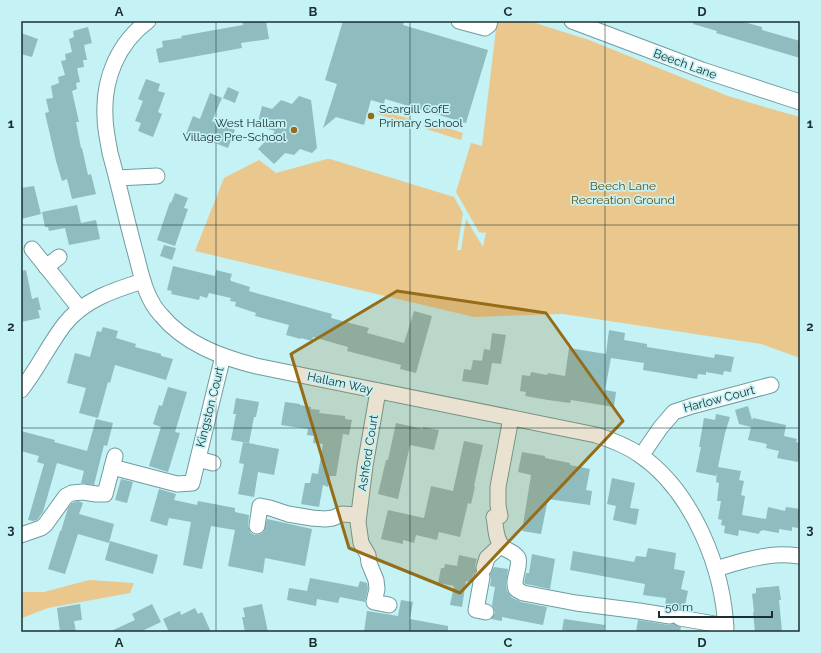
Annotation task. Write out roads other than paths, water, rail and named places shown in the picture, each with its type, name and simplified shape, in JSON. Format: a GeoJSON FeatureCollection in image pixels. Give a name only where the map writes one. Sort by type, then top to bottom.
{"type":"FeatureCollection","features":[{"type":"Feature","properties":{"kind":"street","name":"Hallam Way"},"geometry":{"type":"LineString","coordinates":[[148,21],[133,34],[124,46],[113,66],[107,85],[105,106],[106,124],[110,153],[143,280],[154,306],[172,327],[196,344],[223,356],[256,366],[596,435],[613,440],[628,448],[641,456],[662,474],[683,500],[703,536],[716,569],[725,614],[726,629]]}},
{"type":"Feature","properties":{"kind":"street"},"geometry":{"type":"LineString","coordinates":[[459,21],[485,28],[489,25],[490,21]]}},
{"type":"Feature","properties":{"kind":"street","name":"Beech Lane"},"geometry":{"type":"LineString","coordinates":[[572,21],[702,70],[800,102]]}},
{"type":"Feature","properties":{"kind":"street"},"geometry":{"type":"LineString","coordinates":[[117,178],[157,176]]}},
{"type":"Feature","properties":{"kind":"street"},"geometry":{"type":"LineString","coordinates":[[32,249],[80,309]]}},
{"type":"Feature","properties":{"kind":"street"},"geometry":{"type":"LineString","coordinates":[[46,267],[58,257]]}},
{"type":"Feature","properties":{"kind":"street"},"geometry":{"type":"LineString","coordinates":[[21,390],[64,325],[80,309],[93,300],[112,291],[143,280]]}},
{"type":"Feature","properties":{"kind":"street","name":"Kingston Court"},"geometry":{"type":"LineString","coordinates":[[21,535],[41,528],[45,525],[66,496],[72,493],[83,492],[105,494],[114,462],[177,484],[192,483],[223,356]]}},
{"type":"Feature","properties":{"kind":"street","name":"Harlow Court"},"geometry":{"type":"LineString","coordinates":[[641,456],[661,427],[674,412],[771,385]]}},
{"type":"Feature","properties":{"kind":"street","name":"Ashford Court"},"geometry":{"type":"LineString","coordinates":[[378,391],[365,466],[358,522],[362,543],[368,555],[376,580],[377,589],[374,602],[389,605]]}},
{"type":"Feature","properties":{"kind":"street"},"geometry":{"type":"LineString","coordinates":[[511,418],[498,487],[500,516],[494,517],[498,538],[501,545],[518,558],[514,585],[516,589],[519,591],[576,603],[675,617],[726,629]]}},
{"type":"Feature","properties":{"kind":"street","name":"Kingston Court"},"geometry":{"type":"LineString","coordinates":[[198,459],[213,463]]}},
{"type":"Feature","properties":{"kind":"street"},"geometry":{"type":"LineString","coordinates":[[257,526],[260,506],[288,514],[312,518],[326,519],[342,514],[358,515]]}},
{"type":"Feature","properties":{"kind":"street"},"geometry":{"type":"LineString","coordinates":[[477,608],[487,558],[501,545]]}},
{"type":"Feature","properties":{"kind":"street"},"geometry":{"type":"LineString","coordinates":[[716,569],[763,556],[800,556]]}},
{"type":"Feature","properties":{"kind":"place","name":"Scargill CofE Primary School"},"geometry":{"type":"Point","coordinates":[371,116]}},
{"type":"Feature","properties":{"kind":"place","name":"West Hallam Village Pre-School"},"geometry":{"type":"Point","coordinates":[294,130]}},
{"type":"Feature","properties":{"kind":"park label","name":"Beech Lane Recreation Ground"},"geometry":{"type":"Point","coordinates":[623,193]}}]}
